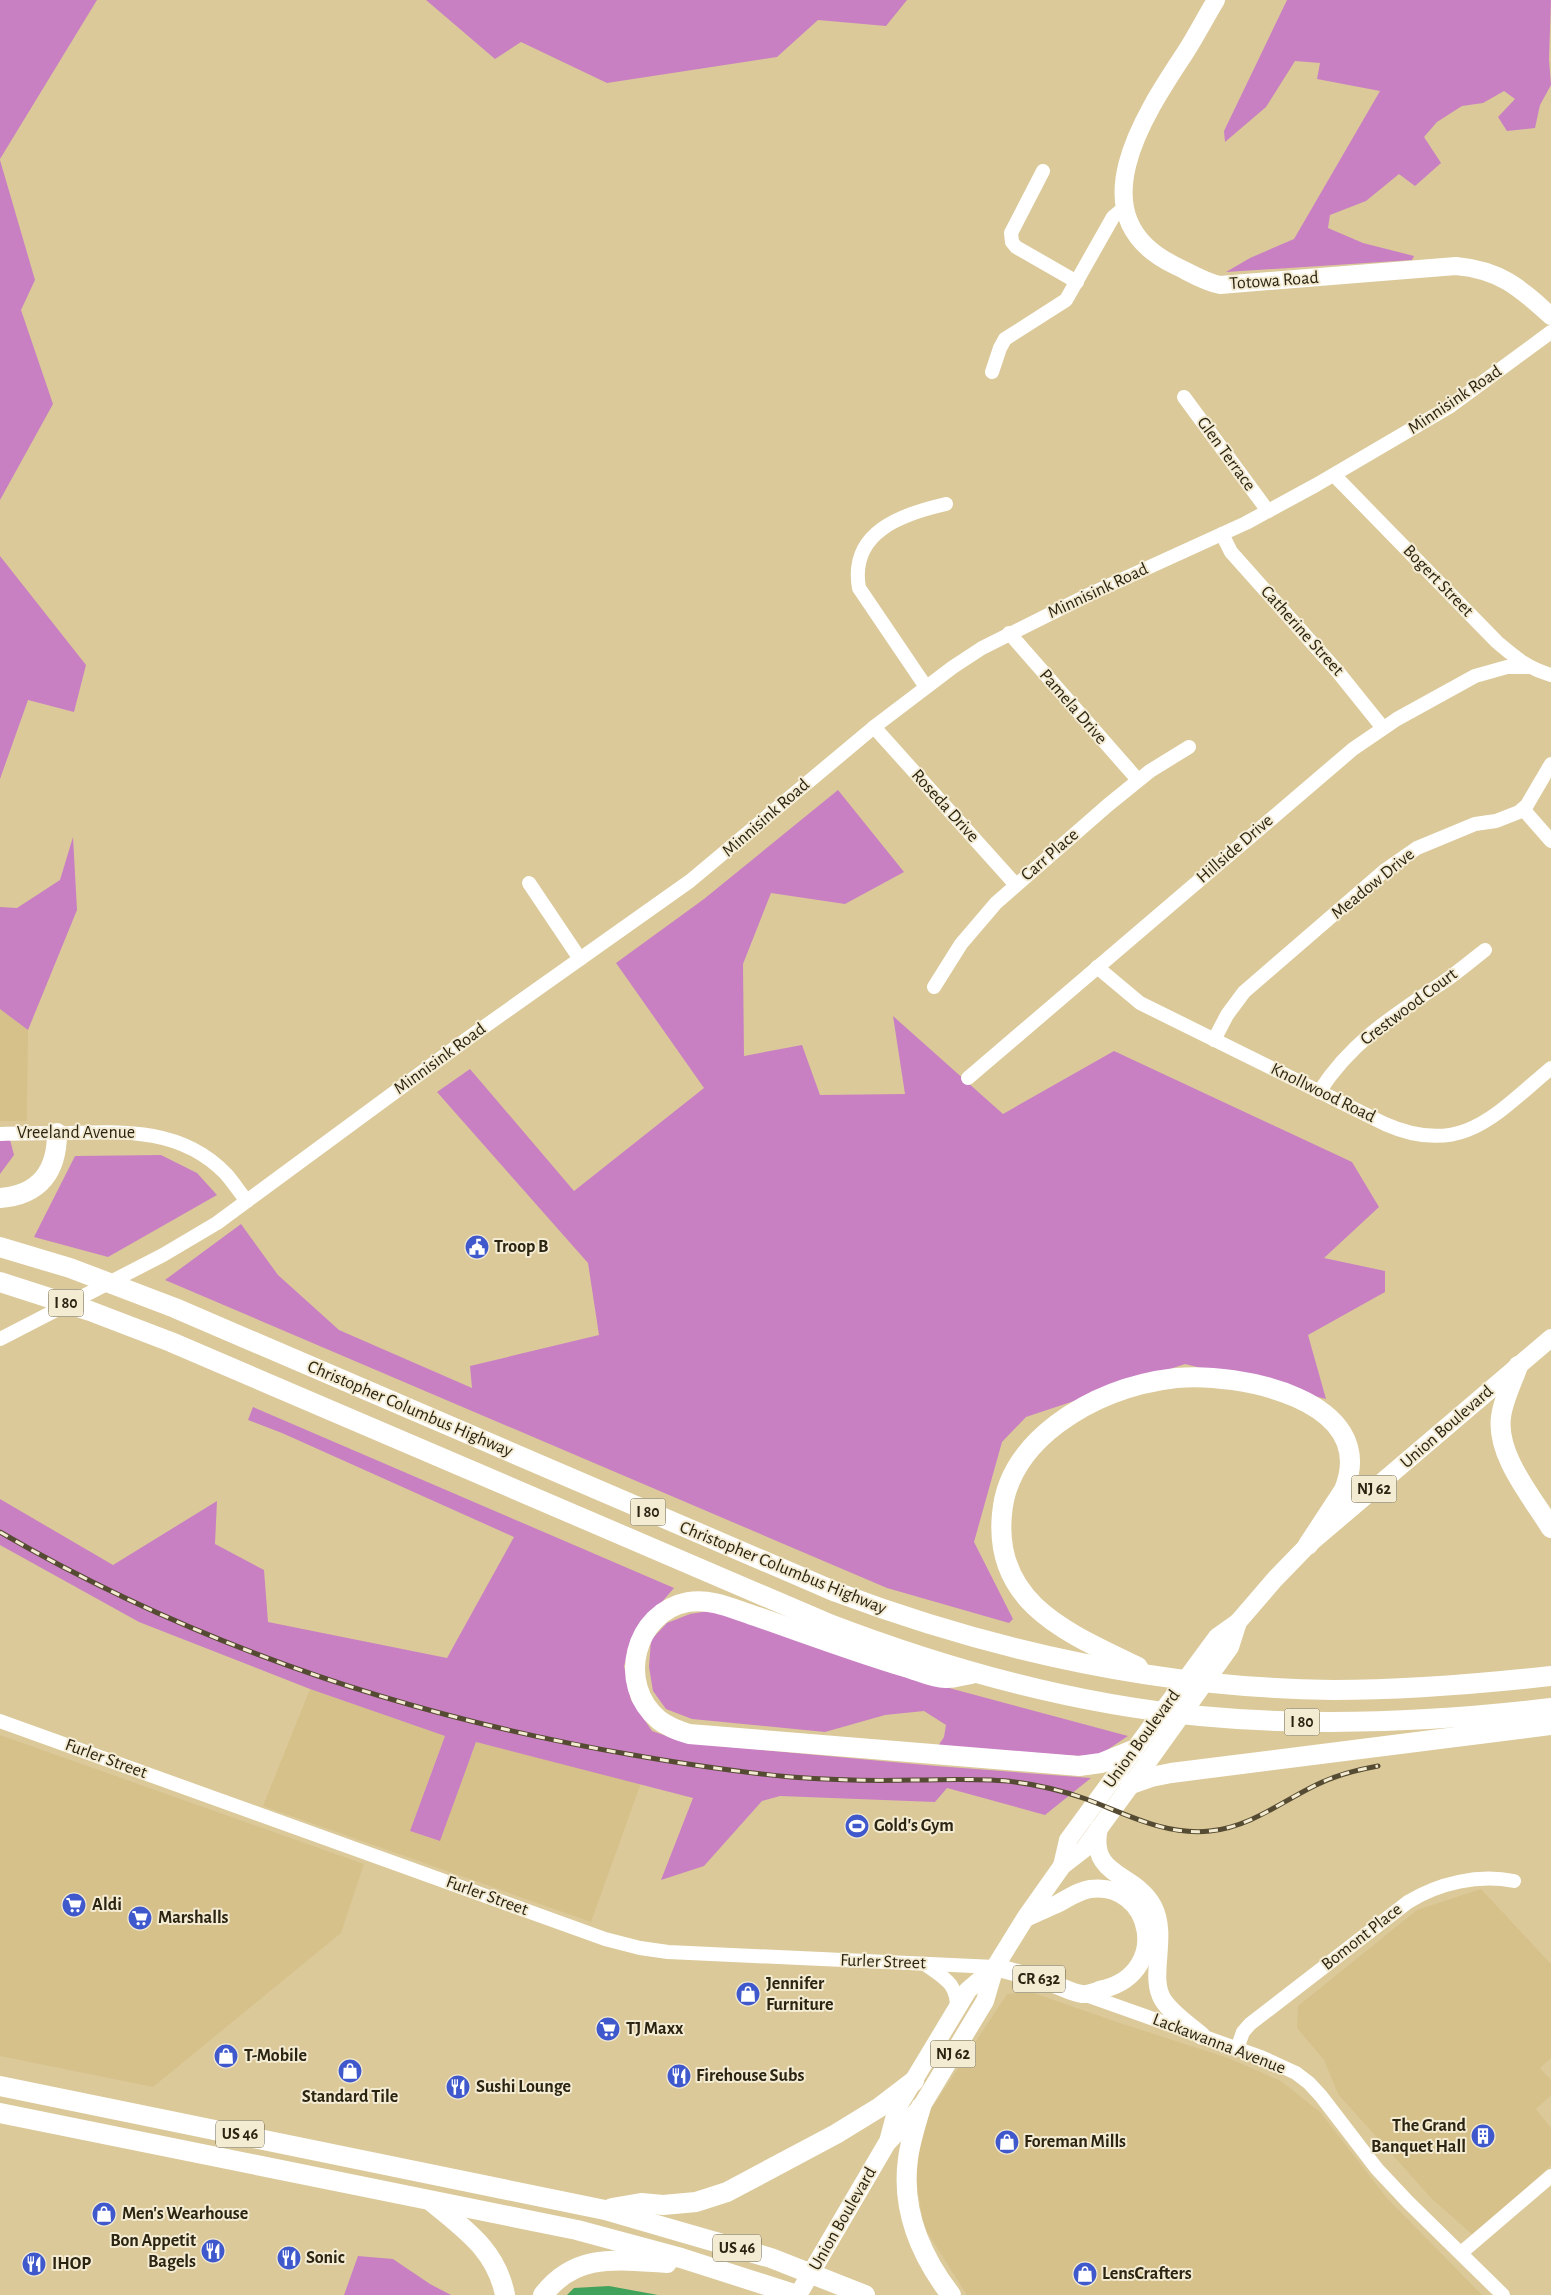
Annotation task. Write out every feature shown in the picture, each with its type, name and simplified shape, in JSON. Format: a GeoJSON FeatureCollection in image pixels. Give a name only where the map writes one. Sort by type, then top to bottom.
{"type":"FeatureCollection","features":[{"type":"Feature","properties":{"kind":"highway"},"geometry":{"type":"LineString","coordinates":[[0,1198],[27,1192],[44,1180],[54,1163],[57,1133]]}},
{"type":"Feature","properties":{"kind":"highway","name":"Christopher Columbus Highway"},"geometry":{"type":"LineString","coordinates":[[0,1247],[70,1268],[175,1308],[859,1601],[987,1642],[1059,1660],[1154,1676],[1232,1684],[1333,1690],[1425,1687],[1551,1676]]}},
{"type":"Feature","properties":{"kind":"highway","name":"Christopher Columbus Highway"},"geometry":{"type":"LineString","coordinates":[[0,1282],[90,1311],[171,1342],[794,1610],[900,1650],[975,1673],[1109,1703],[1199,1716],[1245,1719],[1310,1722],[1392,1721],[1457,1718],[1551,1708]]}},
{"type":"Feature","properties":{"kind":"highway"},"geometry":{"type":"LineString","coordinates":[[1518,1366],[1503,1408],[1501,1418],[1502,1442],[1511,1463],[1551,1528]]}},
{"type":"Feature","properties":{"kind":"highway"},"geometry":{"type":"LineString","coordinates":[[1154,1676],[1075,1636],[1050,1621],[1027,1600],[1012,1576],[1001,1535],[1002,1508],[1010,1480],[1026,1454],[1049,1430],[1081,1409],[1108,1395],[1136,1386],[1176,1378],[1220,1377],[1241,1380],[1262,1385],[1301,1400],[1316,1408],[1334,1422],[1346,1440],[1350,1460],[1348,1480],[1344,1490],[1308,1545]]}},
{"type":"Feature","properties":{"kind":"highway"},"geometry":{"type":"LineString","coordinates":[[975,1673],[944,1678],[848,1649],[723,1605],[700,1601],[674,1606],[654,1620],[640,1641],[634,1667],[638,1691],[652,1713],[669,1726],[690,1734],[1079,1766],[1101,1764],[1141,1750]]}},
{"type":"Feature","properties":{"kind":"highway"},"geometry":{"type":"LineString","coordinates":[[1131,1784],[1171,1773],[1551,1725]]}},
{"type":"Feature","properties":{"kind":"highway"},"geometry":{"type":"LineString","coordinates":[[605,2210],[641,2203],[663,2205],[688,2203],[727,2192],[836,2134],[880,2107],[914,2080]]}},
{"type":"Feature","properties":{"kind":"highway","name":"US 46"},"geometry":{"type":"LineString","coordinates":[[0,2086],[605,2210],[771,2258],[865,2295]]}},
{"type":"Feature","properties":{"kind":"highway"},"geometry":{"type":"LineString","coordinates":[[921,2107],[908,2161],[908,2201],[918,2240],[937,2276],[951,2295]]}},
{"type":"Feature","properties":{"kind":"highway","name":"US 46"},"geometry":{"type":"LineString","coordinates":[[0,2113],[577,2230],[705,2265],[797,2295]]}},
{"type":"Feature","properties":{"kind":"highway"},"geometry":{"type":"LineString","coordinates":[[429,2200],[487,2251],[499,2273],[505,2295]]}},
{"type":"Feature","properties":{"kind":"highway"},"geometry":{"type":"LineString","coordinates":[[543,2295],[565,2273],[595,2262],[618,2260],[705,2265]]}},
{"type":"Feature","properties":{"kind":"main road","name":"Totowa Road"},"geometry":{"type":"LineString","coordinates":[[1216,0],[1152,102],[1138,132],[1125,170],[1126,206],[1134,229],[1151,250],[1164,260],[1211,283],[1234,284],[1456,266],[1466,267],[1486,271],[1512,282],[1551,316]]}},
{"type":"Feature","properties":{"kind":"main road","name":"Union Boulevard"},"geometry":{"type":"LineString","coordinates":[[1062,1866],[1068,1840],[1102,1792],[1141,1750],[1238,1622],[1275,1579],[1308,1545],[1551,1338]]}},
{"type":"Feature","properties":{"kind":"main road","name":"Union Boulevard"},"geometry":{"type":"LineString","coordinates":[[797,2295],[836,2233],[887,2144],[921,2107],[985,2001],[995,1967],[1026,1917],[1062,1866],[1084,1849],[1131,1784],[1141,1750]]}},
{"type":"Feature","properties":{"kind":"main road"},"geometry":{"type":"LineString","coordinates":[[1102,1823],[1096,1845],[1102,1862],[1144,1895],[1153,1905],[1158,1918],[1161,1943],[1158,1981],[1162,1999],[1171,2010],[1202,2036]]}},
{"type":"Feature","properties":{"kind":"main road"},"geometry":{"type":"LineString","coordinates":[[1026,1917],[1077,1892],[1092,1888],[1112,1891],[1124,1896],[1133,1904],[1143,1921],[1147,1936],[1140,1964],[1133,1974],[1120,1984],[1083,1994]]}},
{"type":"Feature","properties":{"kind":"main road","name":"Union Boulevard"},"geometry":{"type":"LineString","coordinates":[[887,2144],[898,2108],[968,1990],[995,1967]]}},
{"type":"Feature","properties":{"kind":"main road","name":"Lackawanna Avenue"},"geometry":{"type":"LineString","coordinates":[[995,1967],[1083,1994]]}},
{"type":"Feature","properties":{"kind":"street"},"geometry":{"type":"LineString","coordinates":[[1043,171],[1011,233],[1012,242],[1016,247],[1077,282]]}},
{"type":"Feature","properties":{"kind":"street"},"geometry":{"type":"LineString","coordinates":[[992,372],[1005,339],[1066,300],[1113,217],[1126,206]]}},
{"type":"Feature","properties":{"kind":"street","name":"Minnisink Road"},"geometry":{"type":"LineString","coordinates":[[0,1339],[140,1268],[191,1239],[247,1201],[467,1038],[716,861],[874,727],[967,658],[1009,633],[1222,534],[1334,475],[1449,407],[1551,332]]}},
{"type":"Feature","properties":{"kind":"street","name":"Glen Terrace"},"geometry":{"type":"LineString","coordinates":[[1184,396],[1268,511]]}},
{"type":"Feature","properties":{"kind":"street","name":"Bogert Street"},"geometry":{"type":"LineString","coordinates":[[1334,475],[1498,642],[1529,667],[1551,675]]}},
{"type":"Feature","properties":{"kind":"street"},"geometry":{"type":"LineString","coordinates":[[926,687],[859,588],[858,569],[861,551],[881,530],[904,516],[946,504]]}},
{"type":"Feature","properties":{"kind":"street","name":"Catherine Street"},"geometry":{"type":"LineString","coordinates":[[1222,534],[1231,552],[1338,672],[1383,728]]}},
{"type":"Feature","properties":{"kind":"street","name":"Pamela Drive"},"geometry":{"type":"LineString","coordinates":[[1009,633],[1138,780]]}},
{"type":"Feature","properties":{"kind":"street","name":"Hillside Drive"},"geometry":{"type":"LineString","coordinates":[[968,1078],[1332,765],[1383,728],[1475,676],[1507,667],[1529,667]]}},
{"type":"Feature","properties":{"kind":"street","name":"Roseda Drive"},"geometry":{"type":"LineString","coordinates":[[874,727],[1016,885]]}},
{"type":"Feature","properties":{"kind":"street","name":"Carr Place"},"geometry":{"type":"LineString","coordinates":[[934,987],[972,929],[1016,885],[1138,780],[1189,747]]}},
{"type":"Feature","properties":{"kind":"street","name":"Meadow Drive"},"geometry":{"type":"LineString","coordinates":[[1214,1040],[1244,992],[1384,871],[1417,848],[1452,832],[1475,824],[1510,818],[1528,805],[1551,764]]}},
{"type":"Feature","properties":{"kind":"street"},"geometry":{"type":"LineString","coordinates":[[1522,809],[1551,841]]}},
{"type":"Feature","properties":{"kind":"street"},"geometry":{"type":"LineString","coordinates":[[529,883],[580,959]]}},
{"type":"Feature","properties":{"kind":"street","name":"Crestwood Court"},"geometry":{"type":"LineString","coordinates":[[1319,1092],[1334,1069],[1376,1028],[1405,1006],[1444,982],[1485,950]]}},
{"type":"Feature","properties":{"kind":"street","name":"Knollwood Road"},"geometry":{"type":"LineString","coordinates":[[1097,967],[1140,1003],[1406,1133],[1430,1137],[1469,1130],[1491,1118],[1551,1068]]}},
{"type":"Feature","properties":{"kind":"street","name":"Vreeland Avenue"},"geometry":{"type":"LineString","coordinates":[[0,1134],[130,1131],[170,1140],[190,1149],[214,1165],[225,1174],[247,1201]]}},
{"type":"Feature","properties":{"kind":"street","name":"Furler Street"},"geometry":{"type":"LineString","coordinates":[[0,1721],[604,1939],[640,1948],[704,1954],[995,1967]]}},
{"type":"Feature","properties":{"kind":"street","name":"Bomont Place"},"geometry":{"type":"LineString","coordinates":[[1237,2049],[1243,2032],[1250,2024],[1408,1902],[1429,1890],[1476,1879],[1514,1881]]}},
{"type":"Feature","properties":{"kind":"street"},"geometry":{"type":"LineString","coordinates":[[925,1964],[952,1986],[957,1996],[957,2010]]}},
{"type":"Feature","properties":{"kind":"street","name":"Lackawanna Avenue"},"geometry":{"type":"LineString","coordinates":[[1083,1994],[1278,2064],[1309,2083],[1338,2116],[1378,2169],[1503,2295]]}},
{"type":"Feature","properties":{"kind":"street"},"geometry":{"type":"LineString","coordinates":[[1460,2253],[1551,2176]]}},
{"type":"Feature","properties":{"kind":"shaded area"},"geometry":{"type":"Polygon","coordinates":[[[0,0],[97,0],[0,159],[0,0]]]}},
{"type":"Feature","properties":{"kind":"shaded area"},"geometry":{"type":"Polygon","coordinates":[[[426,0],[907,0],[886,26],[818,20],[777,57],[607,83],[521,42],[495,59],[426,0]]]}},
{"type":"Feature","properties":{"kind":"shaded area"},"geometry":{"type":"Polygon","coordinates":[[[1287,0],[1551,0],[1549,59],[1551,85],[1540,105],[1535,128],[1507,131],[1498,117],[1515,99],[1504,91],[1483,103],[1462,106],[1437,122],[1424,137],[1441,163],[1415,186],[1399,174],[1366,201],[1330,215],[1328,228],[1363,243],[1414,256],[1412,260],[1226,272],[1250,258],[1294,239],[1380,91],[1317,79],[1320,63],[1295,61],[1266,107],[1225,142],[1224,131],[1287,0]]]}},
{"type":"Feature","properties":{"kind":"shaded area"},"geometry":{"type":"Polygon","coordinates":[[[0,160],[35,280],[21,310],[53,404],[0,500],[0,160]]]}},
{"type":"Feature","properties":{"kind":"shaded area"},"geometry":{"type":"Polygon","coordinates":[[[0,556],[86,665],[74,712],[28,700],[0,779],[0,556]]]}},
{"type":"Feature","properties":{"kind":"shaded area"},"geometry":{"type":"Polygon","coordinates":[[[838,790],[904,872],[845,904],[771,893],[743,964],[744,1056],[802,1045],[820,1095],[905,1094],[893,1016],[1003,1114],[1114,1051],[1352,1162],[1379,1207],[1324,1258],[1385,1271],[1385,1292],[1308,1335],[1326,1399],[1185,1364],[1026,1417],[1002,1442],[974,1542],[1013,1619],[1009,1623],[887,1588],[165,1280],[241,1224],[278,1275],[339,1330],[472,1388],[470,1366],[599,1335],[588,1263],[437,1092],[470,1069],[574,1191],[704,1088],[616,963],[704,899],[838,790]]]}},
{"type":"Feature","properties":{"kind":"shaded area"},"geometry":{"type":"Polygon","coordinates":[[[73,837],[77,910],[28,1030],[0,1009],[0,907],[17,908],[60,880],[73,837]]]}},
{"type":"Feature","properties":{"kind":"shaded area"},"geometry":{"type":"Polygon","coordinates":[[[0,1009],[28,1030],[27,1121],[0,1121],[0,1009]]]}},
{"type":"Feature","properties":{"kind":"shaded area"},"geometry":{"type":"Polygon","coordinates":[[[0,1132],[8,1132],[14,1155],[0,1174],[0,1132]]]}},
{"type":"Feature","properties":{"kind":"shaded area"},"geometry":{"type":"Polygon","coordinates":[[[161,1155],[197,1173],[217,1195],[108,1257],[34,1237],[75,1156],[161,1155]]]}},
{"type":"Feature","properties":{"kind":"shaded area"},"geometry":{"type":"Polygon","coordinates":[[[253,1407],[674,1588],[634,1634],[624,1666],[631,1700],[652,1731],[687,1743],[1091,1778],[1045,1815],[947,1788],[935,1802],[780,1796],[762,1801],[704,1866],[661,1880],[693,1798],[476,1742],[440,1841],[410,1831],[445,1736],[310,1689],[139,1622],[0,1545],[0,1499],[113,1565],[217,1501],[215,1544],[264,1570],[268,1622],[447,1658],[514,1537],[282,1433],[248,1420],[253,1407]]]}},
{"type":"Feature","properties":{"kind":"shaded area"},"geometry":{"type":"Polygon","coordinates":[[[715,1610],[912,1678],[1128,1736],[1101,1754],[1078,1756],[938,1746],[944,1737],[946,1725],[924,1711],[885,1715],[825,1732],[692,1719],[666,1709],[653,1691],[649,1667],[651,1640],[667,1623],[690,1614],[715,1610]]]}},
{"type":"Feature","properties":{"kind":"shaded area"},"geometry":{"type":"Polygon","coordinates":[[[310,1689],[445,1736],[410,1831],[439,1841],[476,1742],[641,1783],[591,1922],[263,1806],[310,1689]]]}},
{"type":"Feature","properties":{"kind":"shaded area"},"geometry":{"type":"Polygon","coordinates":[[[0,1735],[364,1864],[341,1933],[153,2087],[0,2056],[0,1735]]]}},
{"type":"Feature","properties":{"kind":"shaded area"},"geometry":{"type":"Polygon","coordinates":[[[1481,1889],[1551,1964],[1551,2058],[1540,2068],[1551,2080],[1551,2095],[1536,2109],[1551,2128],[1551,2165],[1474,2236],[1431,2198],[1338,2094],[1324,2060],[1297,2028],[1298,2006],[1417,1910],[1481,1889]]]}},
{"type":"Feature","properties":{"kind":"shaded area"},"geometry":{"type":"Polygon","coordinates":[[[1031,1992],[1228,2058],[1281,2081],[1320,2112],[1386,2197],[1482,2295],[967,2295],[924,2227],[914,2170],[926,2117],[1007,1994],[1031,1992]]]}},
{"type":"Feature","properties":{"kind":"shaded area"},"geometry":{"type":"Polygon","coordinates":[[[358,2256],[393,2259],[430,2284],[451,2295],[344,2295],[358,2256]]]}},
{"type":"Feature","properties":{"kind":"shaded area"},"geometry":{"type":"Polygon","coordinates":[[[609,2286],[658,2295],[567,2295],[574,2288],[609,2286]]]}},
{"type":"Feature","properties":{"kind":"railway"},"geometry":{"type":"LineString","coordinates":[[0,1532],[74,1573],[150,1610],[228,1643],[306,1672],[386,1698],[468,1720],[550,1739],[653,1758],[731,1770],[806,1778],[1015,1782],[1069,1793],[1162,1827],[1194,1832],[1225,1829],[1239,1825],[1324,1781],[1346,1773],[1378,1766]]}},
{"type":"Feature","properties":{"kind":"place","name":"Troop B"},"geometry":{"type":"Point","coordinates":[477,1247]}},
{"type":"Feature","properties":{"kind":"place","name":"Gold's Gym"},"geometry":{"type":"Point","coordinates":[857,1826]}},
{"type":"Feature","properties":{"kind":"place","name":"Aldi"},"geometry":{"type":"Point","coordinates":[74,1905]}},
{"type":"Feature","properties":{"kind":"place","name":"Marshalls"},"geometry":{"type":"Point","coordinates":[140,1918]}},
{"type":"Feature","properties":{"kind":"place","name":"Jennifer Furniture"},"geometry":{"type":"Point","coordinates":[748,1994]}},
{"type":"Feature","properties":{"kind":"place","name":"TJ Maxx"},"geometry":{"type":"Point","coordinates":[608,2029]}},
{"type":"Feature","properties":{"kind":"place","name":"T-Mobile"},"geometry":{"type":"Point","coordinates":[226,2056]}},
{"type":"Feature","properties":{"kind":"place","name":"Standard Tile"},"geometry":{"type":"Point","coordinates":[350,2071]}},
{"type":"Feature","properties":{"kind":"place","name":"Firehouse Subs"},"geometry":{"type":"Point","coordinates":[679,2076]}},
{"type":"Feature","properties":{"kind":"place","name":"Sushi Lounge"},"geometry":{"type":"Point","coordinates":[458,2087]}},
{"type":"Feature","properties":{"kind":"place","name":"The Grand Banquet Hall"},"geometry":{"type":"Point","coordinates":[1483,2136]}},
{"type":"Feature","properties":{"kind":"place","name":"Foreman Mills"},"geometry":{"type":"Point","coordinates":[1007,2142]}},
{"type":"Feature","properties":{"kind":"place","name":"Men's Wearhouse"},"geometry":{"type":"Point","coordinates":[104,2214]}},
{"type":"Feature","properties":{"kind":"place","name":"Bon Appetit Bagels"},"geometry":{"type":"Point","coordinates":[213,2251]}},
{"type":"Feature","properties":{"kind":"place","name":"Sonic"},"geometry":{"type":"Point","coordinates":[289,2258]}},
{"type":"Feature","properties":{"kind":"place","name":"IHOP"},"geometry":{"type":"Point","coordinates":[34,2264]}},
{"type":"Feature","properties":{"kind":"place","name":"LensCrafters"},"geometry":{"type":"Point","coordinates":[1085,2274]}}]}
